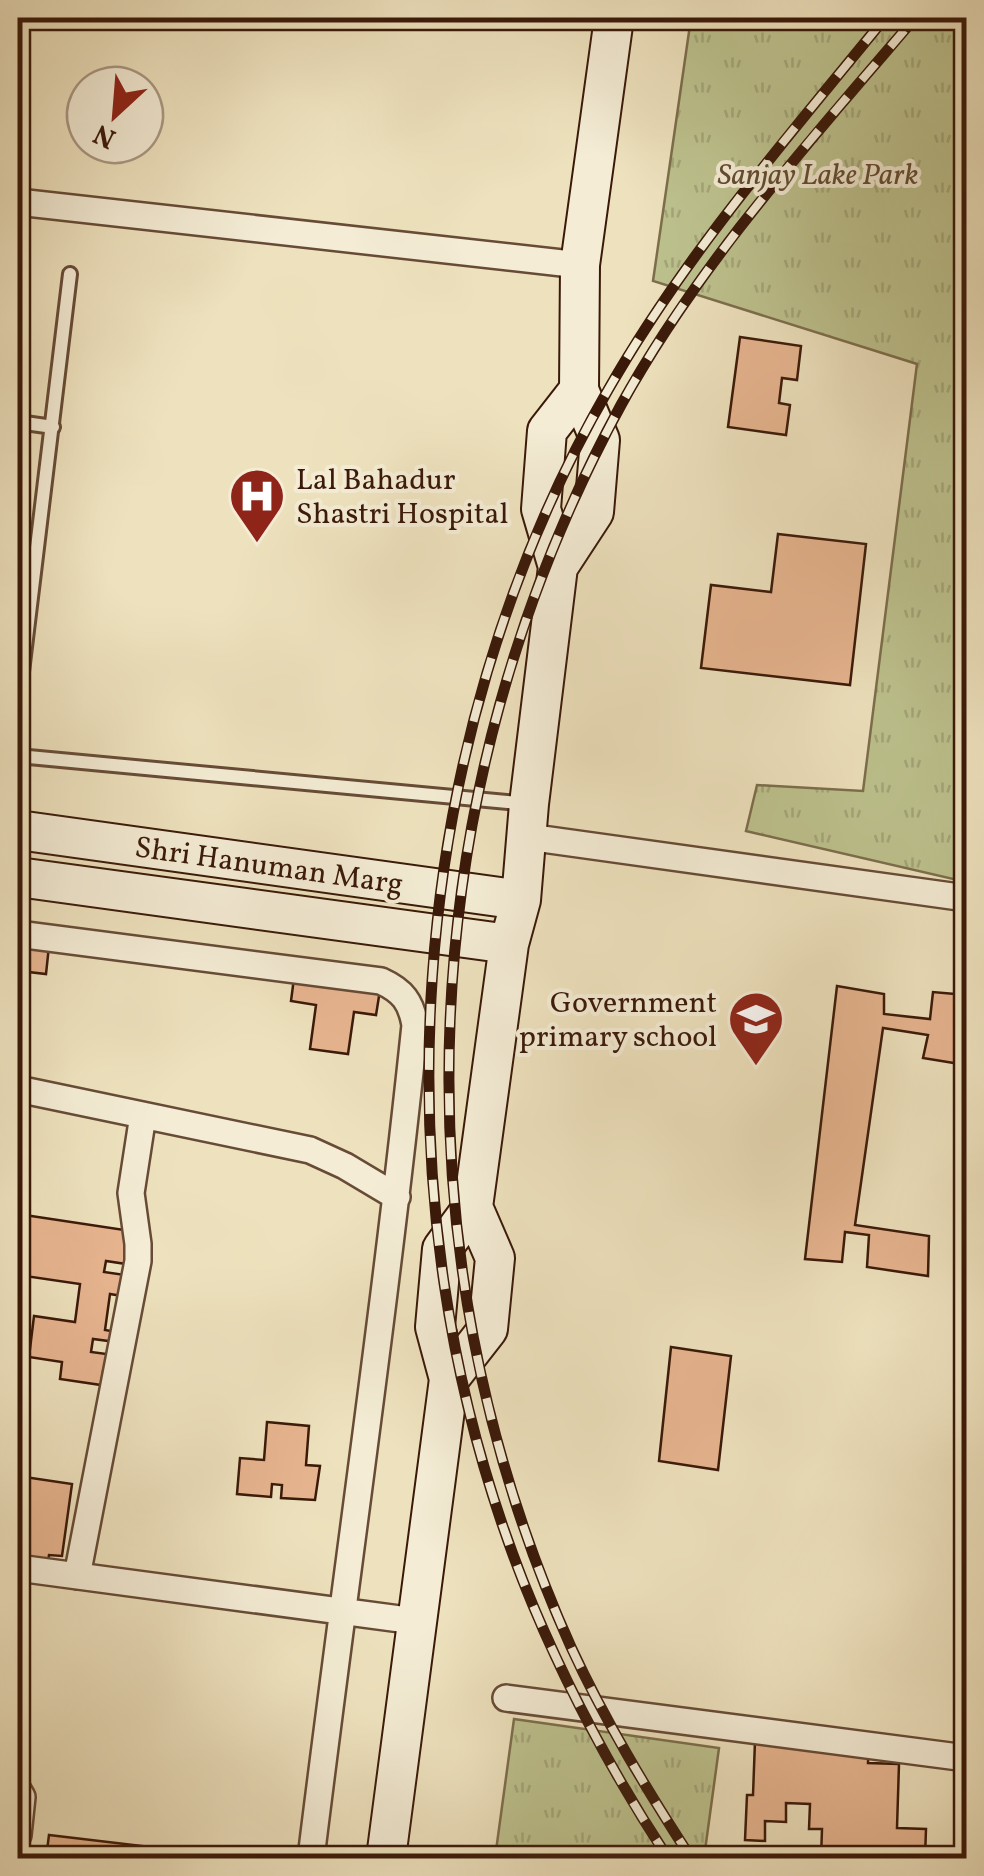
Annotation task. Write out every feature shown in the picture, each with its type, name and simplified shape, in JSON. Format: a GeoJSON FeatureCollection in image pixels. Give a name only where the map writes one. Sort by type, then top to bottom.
{"type":"FeatureCollection","features":[{"type":"Feature","properties":{"kind":"street"},"geometry":{"type":"LineString","coordinates":[[558,567],[594,512],[600,440],[579,390],[580,266],[614,18]]}},
{"type":"Feature","properties":{"kind":"street"},"geometry":{"type":"LineString","coordinates":[[18,202],[580,266]]}},
{"type":"Feature","properties":{"kind":"street"},"geometry":{"type":"LineString","coordinates":[[386,1858],[449,1379],[435,1327],[442,1249],[473,1207],[509,944],[521,900],[558,567],[541,509],[548,432],[579,390]]}},
{"type":"Feature","properties":{"kind":"street"},"geometry":{"type":"LineString","coordinates":[[528,821],[966,898]]}},
{"type":"Feature","properties":{"kind":"street","name":"Shri Hanuman Marg"},"geometry":{"type":"LineString","coordinates":[[18,830],[521,900]]}},
{"type":"Feature","properties":{"kind":"street","name":"Shri Hanuman Marg"},"geometry":{"type":"LineString","coordinates":[[18,877],[509,944]]}},
{"type":"Feature","properties":{"kind":"street"},"geometry":{"type":"LineString","coordinates":[[18,934],[381,982],[408,1001],[414,1026],[397,1198],[311,1858]]}},
{"type":"Feature","properties":{"kind":"street"},"geometry":{"type":"LineString","coordinates":[[18,1089],[310,1150],[397,1198]]}},
{"type":"Feature","properties":{"kind":"street"},"geometry":{"type":"LineString","coordinates":[[77,1576],[138,1261],[131,1193],[143,1116]]}},
{"type":"Feature","properties":{"kind":"street"},"geometry":{"type":"LineString","coordinates":[[449,1379],[488,1330],[495,1258],[473,1207]]}},
{"type":"Feature","properties":{"kind":"street"},"geometry":{"type":"LineString","coordinates":[[18,1568],[416,1621]]}},
{"type":"Feature","properties":{"kind":"street"},"geometry":{"type":"LineString","coordinates":[[506,1698],[966,1758]]}},
{"type":"Feature","properties":{"kind":"street"},"geometry":{"type":"LineString","coordinates":[[18,1790],[22,1797],[18,1836]]}},
{"type":"Feature","properties":{"kind":"lane"},"geometry":{"type":"LineString","coordinates":[[18,684],[70,274]]}},
{"type":"Feature","properties":{"kind":"lane"},"geometry":{"type":"LineString","coordinates":[[18,422],[53,427]]}},
{"type":"Feature","properties":{"kind":"lane"},"geometry":{"type":"LineString","coordinates":[[18,756],[528,821]]}},
{"type":"Feature","properties":{"kind":"green space","name":"Sanjay Lake Park"},"geometry":{"type":"Polygon","coordinates":[[[691,18],[966,18],[966,882],[746,831],[757,785],[863,791],[917,364],[653,281],[691,18]]]}},
{"type":"Feature","properties":{"kind":"green space"},"geometry":{"type":"Polygon","coordinates":[[[514,1719],[719,1748],[704,1858],[495,1858],[514,1719]]]}},
{"type":"Feature","properties":{"kind":"building"},"geometry":{"type":"Polygon","coordinates":[[[740,337],[801,346],[797,380],[782,378],[779,403],[790,405],[786,435],[728,427],[740,337]]]}},
{"type":"Feature","properties":{"kind":"building"},"geometry":{"type":"Polygon","coordinates":[[[778,534],[866,544],[850,685],[701,668],[711,585],[771,592],[778,534]]]}},
{"type":"Feature","properties":{"kind":"building"},"geometry":{"type":"Polygon","coordinates":[[[18,943],[49,946],[46,974],[28,972],[25,1003],[18,1002],[23,960],[18,959],[18,943]]]}},
{"type":"Feature","properties":{"kind":"building"},"geometry":{"type":"Polygon","coordinates":[[[294,978],[380,990],[376,1015],[354,1012],[348,1054],[310,1049],[316,1005],[291,1001],[294,978]]]}},
{"type":"Feature","properties":{"kind":"building"},"geometry":{"type":"Polygon","coordinates":[[[837,986],[884,994],[884,1014],[930,1019],[933,992],[966,995],[966,1065],[923,1058],[928,1035],[883,1028],[855,1225],[929,1236],[928,1276],[867,1267],[869,1235],[845,1232],[842,1262],[805,1259],[837,986]]]}},
{"type":"Feature","properties":{"kind":"building"},"geometry":{"type":"Polygon","coordinates":[[[18,1214],[131,1231],[126,1264],[106,1261],[104,1272],[125,1275],[122,1296],[110,1294],[105,1330],[117,1332],[116,1342],[93,1339],[91,1352],[114,1355],[112,1374],[103,1372],[101,1385],[60,1379],[62,1362],[29,1357],[34,1316],[75,1322],[80,1284],[18,1275],[18,1214]]]}},
{"type":"Feature","properties":{"kind":"building"},"geometry":{"type":"Polygon","coordinates":[[[671,1347],[731,1356],[718,1470],[659,1461],[671,1347]]]}},
{"type":"Feature","properties":{"kind":"building"},"geometry":{"type":"Polygon","coordinates":[[[267,1422],[309,1426],[306,1465],[320,1466],[315,1500],[281,1498],[282,1485],[272,1484],[271,1497],[237,1494],[240,1458],[264,1460],[267,1422]]]}},
{"type":"Feature","properties":{"kind":"building"},"geometry":{"type":"Polygon","coordinates":[[[18,1476],[72,1484],[62,1556],[49,1555],[48,1561],[26,1558],[28,1542],[18,1540],[18,1476]]]}},
{"type":"Feature","properties":{"kind":"building"},"geometry":{"type":"Polygon","coordinates":[[[755,1741],[869,1745],[868,1763],[899,1764],[897,1828],[926,1829],[925,1858],[821,1858],[822,1829],[809,1829],[810,1804],[786,1803],[786,1822],[765,1821],[765,1841],[745,1840],[747,1795],[753,1795],[755,1741]]]}},
{"type":"Feature","properties":{"kind":"building"},"geometry":{"type":"Polygon","coordinates":[[[49,1835],[243,1858],[46,1858],[49,1835]]]}},
{"type":"Feature","properties":{"kind":"railway"},"geometry":{"type":"LineString","coordinates":[[668,1858],[607,1758],[554,1653],[523,1581],[475,1435],[444,1284],[430,1130],[432,976],[451,822],[487,672],[539,527],[608,390],[670,292],[739,198],[885,18]]}},
{"type":"Feature","properties":{"kind":"railway"},"geometry":{"type":"LineString","coordinates":[[691,1858],[627,1755],[571,1647],[513,1495],[473,1338],[453,1179],[450,1020],[466,861],[500,705],[551,552],[621,405],[652,352],[721,252],[915,18]]}},
{"type":"Feature","properties":{"kind":"place","name":"Lal Bahadur Shastri Hospital"},"geometry":{"type":"Point","coordinates":[257,545]}},
{"type":"Feature","properties":{"kind":"place","name":"Government primary school"},"geometry":{"type":"Point","coordinates":[756,1068]}}]}
